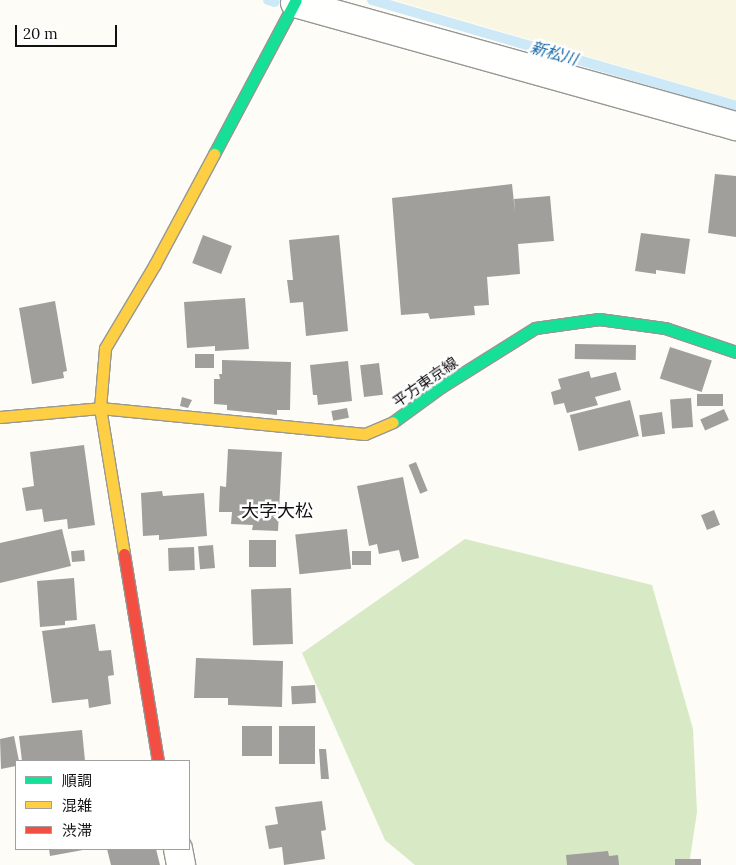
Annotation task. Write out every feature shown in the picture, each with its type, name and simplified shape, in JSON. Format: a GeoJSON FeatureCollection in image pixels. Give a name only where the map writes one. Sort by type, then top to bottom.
{"type":"FeatureCollection","features":[{"type":"Feature","properties":{"kind":"street"},"geometry":{"type":"LineString","coordinates":[[158,760],[100,408],[105,348],[155,264],[296,1],[736,126]]}},
{"type":"Feature","properties":{"kind":"street","name":"平方東京線"},"geometry":{"type":"LineString","coordinates":[[0,418],[100,408],[365,434],[401,419],[441,387],[535,328],[599,319],[664,328],[736,352]]}},
{"type":"Feature","properties":{"kind":"street"},"geometry":{"type":"LineString","coordinates":[[178,850],[181,865]]}},
{"type":"Feature","properties":{"kind":"shaded area"},"geometry":{"type":"Polygon","coordinates":[[[394,0],[736,0],[736,100],[394,0]]]}},
{"type":"Feature","properties":{"kind":"green space"},"geometry":{"type":"Polygon","coordinates":[[[465,539],[652,585],[693,729],[697,812],[689,865],[415,865],[385,840],[302,653],[465,539]]]}},
{"type":"Feature","properties":{"kind":"building"},"geometry":{"type":"Polygon","coordinates":[[[715,174],[736,176],[736,237],[708,233],[715,174]]]}},
{"type":"Feature","properties":{"kind":"building"},"geometry":{"type":"Polygon","coordinates":[[[512,184],[515,212],[514,199],[550,196],[554,241],[518,244],[520,274],[487,277],[489,305],[474,306],[475,315],[430,319],[428,313],[401,315],[392,198],[512,184]]]}},
{"type":"Feature","properties":{"kind":"building"},"geometry":{"type":"Polygon","coordinates":[[[641,233],[690,239],[685,274],[656,270],[656,274],[635,271],[641,233]]]}},
{"type":"Feature","properties":{"kind":"building"},"geometry":{"type":"Polygon","coordinates":[[[203,235],[232,246],[221,274],[192,263],[203,235]]]}},
{"type":"Feature","properties":{"kind":"building"},"geometry":{"type":"Polygon","coordinates":[[[339,235],[348,331],[306,336],[303,302],[290,303],[287,280],[293,280],[289,240],[339,235]]]}},
{"type":"Feature","properties":{"kind":"building"},"geometry":{"type":"Polygon","coordinates":[[[245,298],[249,349],[215,351],[215,346],[187,348],[184,302],[245,298]]]}},
{"type":"Feature","properties":{"kind":"building"},"geometry":{"type":"Polygon","coordinates":[[[55,301],[67,371],[63,372],[64,378],[32,384],[19,308],[55,301]]]}},
{"type":"Feature","properties":{"kind":"building"},"geometry":{"type":"Polygon","coordinates":[[[575,344],[636,345],[636,360],[575,359],[575,344]]]}},
{"type":"Feature","properties":{"kind":"building"},"geometry":{"type":"Polygon","coordinates":[[[670,347],[712,361],[702,392],[660,378],[670,347]]]}},
{"type":"Feature","properties":{"kind":"building"},"geometry":{"type":"Polygon","coordinates":[[[195,354],[214,354],[214,368],[195,368],[195,354]]]}},
{"type":"Feature","properties":{"kind":"building"},"geometry":{"type":"Polygon","coordinates":[[[222,360],[291,362],[290,410],[277,410],[277,415],[227,410],[227,405],[214,404],[214,379],[220,379],[219,374],[222,374],[222,360]]]}},
{"type":"Feature","properties":{"kind":"building"},"geometry":{"type":"Polygon","coordinates":[[[348,361],[352,401],[318,405],[317,395],[313,395],[310,365],[348,361]]]}},
{"type":"Feature","properties":{"kind":"building"},"geometry":{"type":"Polygon","coordinates":[[[379,363],[383,395],[364,397],[360,365],[379,363]]]}},
{"type":"Feature","properties":{"kind":"building"},"geometry":{"type":"Polygon","coordinates":[[[589,371],[591,378],[616,372],[621,390],[595,397],[598,405],[567,413],[564,403],[554,405],[551,392],[561,389],[558,379],[589,371]]]}},
{"type":"Feature","properties":{"kind":"building"},"geometry":{"type":"Polygon","coordinates":[[[697,394],[723,394],[723,406],[697,406],[697,394]]]}},
{"type":"Feature","properties":{"kind":"building"},"geometry":{"type":"Polygon","coordinates":[[[182,397],[192,400],[188,408],[180,406],[182,397]]]}},
{"type":"Feature","properties":{"kind":"building"},"geometry":{"type":"Polygon","coordinates":[[[691,398],[693,427],[672,428],[670,399],[691,398]]]}},
{"type":"Feature","properties":{"kind":"building"},"geometry":{"type":"Polygon","coordinates":[[[630,400],[639,436],[579,451],[570,415],[630,400]]]}},
{"type":"Feature","properties":{"kind":"building"},"geometry":{"type":"Polygon","coordinates":[[[347,408],[349,418],[333,421],[331,411],[347,408]]]}},
{"type":"Feature","properties":{"kind":"building"},"geometry":{"type":"Polygon","coordinates":[[[724,409],[729,420],[705,431],[700,420],[724,409]]]}},
{"type":"Feature","properties":{"kind":"building"},"geometry":{"type":"Polygon","coordinates":[[[662,412],[665,434],[642,437],[639,415],[662,412]]]}},
{"type":"Feature","properties":{"kind":"building"},"geometry":{"type":"Polygon","coordinates":[[[84,445],[95,525],[68,529],[67,519],[44,522],[42,509],[26,511],[22,488],[34,486],[30,452],[84,445]]]}},
{"type":"Feature","properties":{"kind":"building"},"geometry":{"type":"Polygon","coordinates":[[[228,449],[282,452],[278,531],[252,530],[253,525],[231,524],[232,512],[219,512],[220,486],[226,487],[228,449]]]}},
{"type":"Feature","properties":{"kind":"building"},"geometry":{"type":"Polygon","coordinates":[[[416,462],[428,491],[420,494],[409,465],[416,462]]]}},
{"type":"Feature","properties":{"kind":"building"},"geometry":{"type":"Polygon","coordinates":[[[403,477],[419,558],[402,562],[399,550],[379,554],[377,544],[369,546],[357,486],[403,477]]]}},
{"type":"Feature","properties":{"kind":"building"},"geometry":{"type":"Polygon","coordinates":[[[162,491],[163,496],[204,493],[207,536],[159,540],[159,535],[143,536],[141,493],[162,491]]]}},
{"type":"Feature","properties":{"kind":"building"},"geometry":{"type":"Polygon","coordinates":[[[714,510],[720,525],[707,530],[701,515],[714,510]]]}},
{"type":"Feature","properties":{"kind":"building"},"geometry":{"type":"Polygon","coordinates":[[[62,529],[71,566],[0,583],[0,543],[62,529]]]}},
{"type":"Feature","properties":{"kind":"building"},"geometry":{"type":"Polygon","coordinates":[[[347,529],[351,569],[299,574],[295,534],[347,529]]]}},
{"type":"Feature","properties":{"kind":"building"},"geometry":{"type":"Polygon","coordinates":[[[249,540],[276,540],[276,567],[249,567],[249,540]]]}},
{"type":"Feature","properties":{"kind":"building"},"geometry":{"type":"Polygon","coordinates":[[[213,545],[215,568],[200,569],[198,546],[213,545]]]}},
{"type":"Feature","properties":{"kind":"building"},"geometry":{"type":"Polygon","coordinates":[[[194,547],[195,570],[169,571],[168,548],[194,547]]]}},
{"type":"Feature","properties":{"kind":"building"},"geometry":{"type":"Polygon","coordinates":[[[84,550],[85,561],[72,562],[71,551],[84,550]]]}},
{"type":"Feature","properties":{"kind":"building"},"geometry":{"type":"Polygon","coordinates":[[[352,551],[371,551],[371,565],[352,565],[352,551]]]}},
{"type":"Feature","properties":{"kind":"building"},"geometry":{"type":"Polygon","coordinates":[[[74,578],[77,620],[65,621],[65,625],[40,627],[37,581],[74,578]]]}},
{"type":"Feature","properties":{"kind":"building"},"geometry":{"type":"Polygon","coordinates":[[[291,588],[293,644],[253,645],[251,589],[291,588]]]}},
{"type":"Feature","properties":{"kind":"building"},"geometry":{"type":"Polygon","coordinates":[[[95,624],[99,651],[111,650],[114,675],[108,676],[111,704],[89,708],[88,699],[52,703],[42,631],[95,624]]]}},
{"type":"Feature","properties":{"kind":"building"},"geometry":{"type":"Polygon","coordinates":[[[196,658],[283,661],[282,707],[228,705],[228,698],[194,698],[196,658]]]}},
{"type":"Feature","properties":{"kind":"building"},"geometry":{"type":"Polygon","coordinates":[[[315,685],[316,703],[292,704],[291,686],[315,685]]]}},
{"type":"Feature","properties":{"kind":"building"},"geometry":{"type":"Polygon","coordinates":[[[242,726],[272,726],[272,756],[242,756],[242,726]]]}},
{"type":"Feature","properties":{"kind":"building"},"geometry":{"type":"Polygon","coordinates":[[[279,726],[315,726],[315,764],[279,764],[279,726]]]}},
{"type":"Feature","properties":{"kind":"building"},"geometry":{"type":"Polygon","coordinates":[[[82,730],[85,760],[22,760],[19,736],[82,730]]]}},
{"type":"Feature","properties":{"kind":"building"},"geometry":{"type":"Polygon","coordinates":[[[14,736],[19,760],[15,760],[15,766],[1,769],[0,739],[14,736]]]}},
{"type":"Feature","properties":{"kind":"building"},"geometry":{"type":"Polygon","coordinates":[[[319,749],[326,749],[329,779],[321,779],[319,749]]]}},
{"type":"Feature","properties":{"kind":"building"},"geometry":{"type":"Polygon","coordinates":[[[322,801],[326,830],[321,831],[325,859],[284,865],[282,847],[269,849],[265,826],[278,824],[275,807],[322,801]]]}},
{"type":"Feature","properties":{"kind":"building"},"geometry":{"type":"Polygon","coordinates":[[[49,850],[83,850],[50,856],[49,850]]]}},
{"type":"Feature","properties":{"kind":"building"},"geometry":{"type":"Polygon","coordinates":[[[107,850],[156,850],[160,865],[111,865],[107,850]]]}},
{"type":"Feature","properties":{"kind":"building"},"geometry":{"type":"Polygon","coordinates":[[[608,851],[609,856],[618,855],[619,865],[567,865],[566,855],[608,851]]]}},
{"type":"Feature","properties":{"kind":"building"},"geometry":{"type":"Polygon","coordinates":[[[675,859],[701,859],[701,865],[675,865],[675,859]]]}},
{"type":"Feature","properties":{"kind":"waterway","name":"新松川"},"geometry":{"type":"LineString","coordinates":[[268,0],[275,2]]}},
{"type":"Feature","properties":{"kind":"waterway","name":"新松川"},"geometry":{"type":"LineString","coordinates":[[372,0],[736,106]]}},
{"type":"Feature","properties":{"kind":"traffic: fast"},"geometry":{"type":"LineString","coordinates":[[214,154],[296,0]]}},
{"type":"Feature","properties":{"kind":"traffic: fast"},"geometry":{"type":"LineString","coordinates":[[393,422],[441,387],[535,328],[599,319],[665,328],[736,352]]}},
{"type":"Feature","properties":{"kind":"traffic: slow"},"geometry":{"type":"LineString","coordinates":[[124,554],[100,408],[105,348],[155,264],[214,154]]}},
{"type":"Feature","properties":{"kind":"traffic: slow"},"geometry":{"type":"LineString","coordinates":[[0,417],[100,408],[365,434],[393,422]]}},
{"type":"Feature","properties":{"kind":"traffic: jam"},"geometry":{"type":"LineString","coordinates":[[124,554],[158,760]]}},
{"type":"Feature","properties":{"kind":"district","name":"大字大松"},"geometry":{"type":"Point","coordinates":[277,511]}}]}
